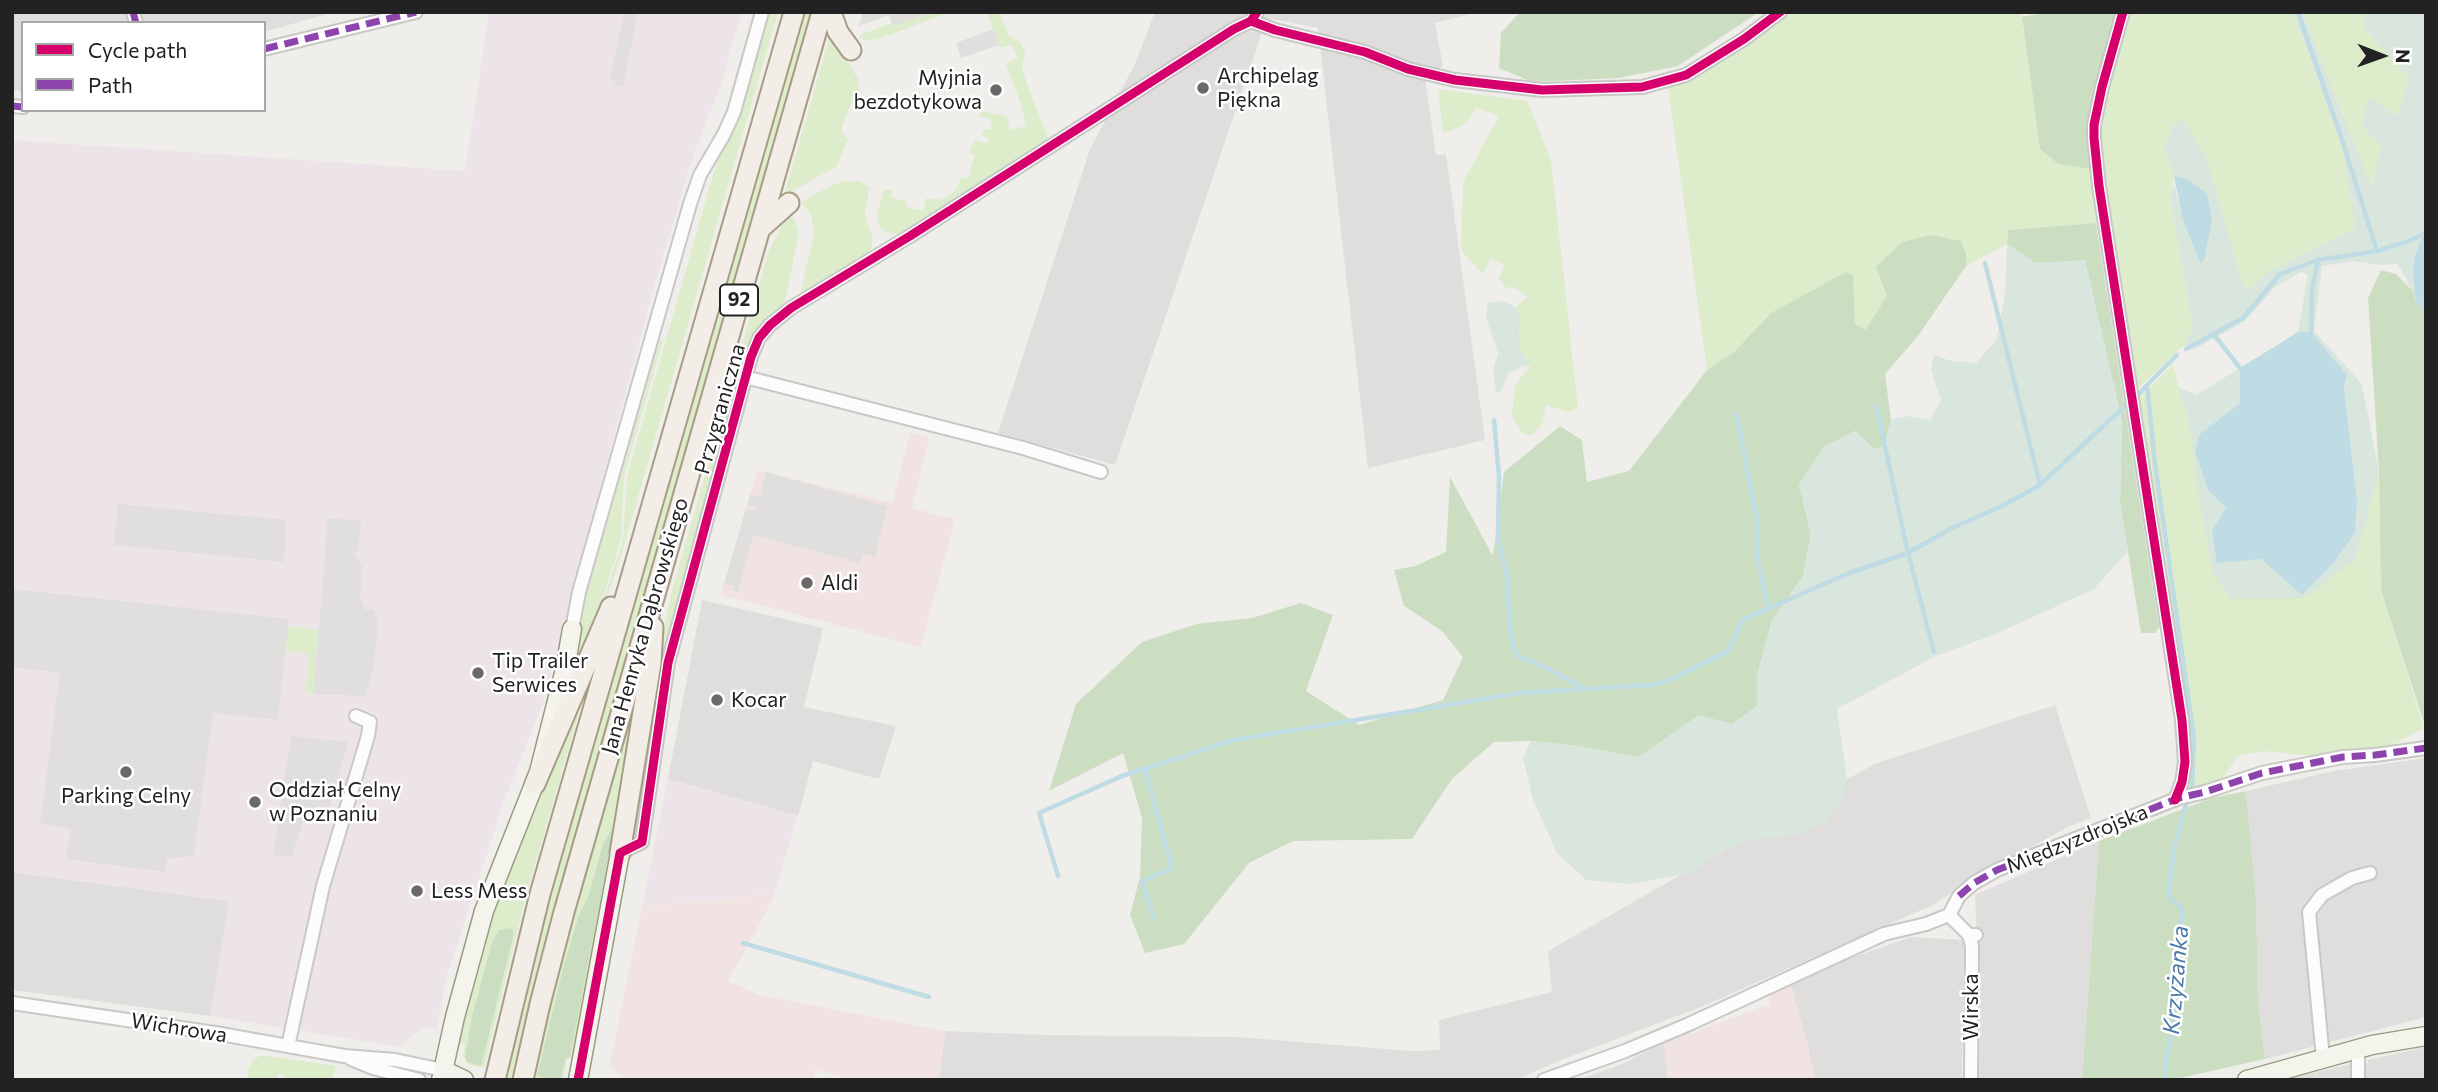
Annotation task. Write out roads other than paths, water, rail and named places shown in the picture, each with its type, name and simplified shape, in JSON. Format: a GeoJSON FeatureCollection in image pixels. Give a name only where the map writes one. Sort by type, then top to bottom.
{"type":"FeatureCollection","features":[{"type":"Feature","properties":{"kind":"main road","name":"Jana Henryka Dąbrowskiego"},"geometry":{"type":"LineString","coordinates":[[495,1080],[540,894],[794,12]]}},
{"type":"Feature","properties":{"kind":"main road","name":"Jana Henryka Dąbrowskiego"},"geometry":{"type":"LineString","coordinates":[[523,1080],[564,912],[822,12]]}},
{"type":"Feature","properties":{"kind":"main road"},"geometry":{"type":"LineString","coordinates":[[831,12],[838,32],[851,50]]}},
{"type":"Feature","properties":{"kind":"main road"},"geometry":{"type":"LineString","coordinates":[[760,229],[789,203]]}},
{"type":"Feature","properties":{"kind":"main road"},"geometry":{"type":"LineString","coordinates":[[535,784],[640,545]]}},
{"type":"Feature","properties":{"kind":"main road"},"geometry":{"type":"LineString","coordinates":[[620,853],[651,663],[656,588]]}},
{"type":"Feature","properties":{"kind":"street"},"geometry":{"type":"LineString","coordinates":[[266,50],[416,12]]}},
{"type":"Feature","properties":{"kind":"street"},"geometry":{"type":"LineString","coordinates":[[464,1080],[442,1075],[458,1004],[484,911],[510,840],[535,784],[565,669],[582,579],[694,190],[731,118],[762,12]]}},
{"type":"Feature","properties":{"kind":"street"},"geometry":{"type":"LineString","coordinates":[[1254,17],[1275,30],[1365,52],[1408,69],[1455,80],[1542,90],[1642,87],[1686,75],[1744,39],[1780,12]]}},
{"type":"Feature","properties":{"kind":"street"},"geometry":{"type":"LineString","coordinates":[[2123,12],[2102,87],[2094,138],[2099,186],[2182,720],[2185,762],[2182,782],[2175,800]]}},
{"type":"Feature","properties":{"kind":"street","name":"Przygraniczna"},"geometry":{"type":"LineString","coordinates":[[620,853],[642,842],[668,663],[745,377],[759,338],[770,325],[791,309],[1254,17]]}},
{"type":"Feature","properties":{"kind":"street"},"geometry":{"type":"LineString","coordinates":[[745,377],[1023,448],[1101,472]]}},
{"type":"Feature","properties":{"kind":"street"},"geometry":{"type":"LineString","coordinates":[[288,1046],[323,887],[368,736],[370,722],[356,716]]}},
{"type":"Feature","properties":{"kind":"street","name":"Międzyzdrojska"},"geometry":{"type":"LineString","coordinates":[[1949,915],[1959,895],[1997,870],[2175,800],[2262,774],[2343,757],[2424,747]]}},
{"type":"Feature","properties":{"kind":"street"},"geometry":{"type":"LineString","coordinates":[[578,1080],[620,853]]}},
{"type":"Feature","properties":{"kind":"street"},"geometry":{"type":"LineString","coordinates":[[2323,1058],[2309,912],[2322,895],[2353,878],[2370,873]]}},
{"type":"Feature","properties":{"kind":"street"},"geometry":{"type":"LineString","coordinates":[[1544,1080],[1687,1025],[1884,934],[1926,924],[1949,915]]}},
{"type":"Feature","properties":{"kind":"street","name":"Wirska"},"geometry":{"type":"LineString","coordinates":[[1949,915],[1969,933],[1972,946],[1971,1080]]}},
{"type":"Feature","properties":{"kind":"street","name":"Wichrowa"},"geometry":{"type":"LineString","coordinates":[[12,1003],[215,1032],[345,1056],[396,1060],[442,1075]]}},
{"type":"Feature","properties":{"kind":"street"},"geometry":{"type":"LineString","coordinates":[[2247,1080],[2358,1049],[2426,1036]]}},
{"type":"Feature","properties":{"kind":"street"},"geometry":{"type":"LineString","coordinates":[[2358,1049],[2358,1080]]}},
{"type":"Feature","properties":{"kind":"street","name":"Wichrowa"},"geometry":{"type":"LineString","coordinates":[[345,1056],[373,1068],[419,1080]]}},
{"type":"Feature","properties":{"kind":"water"},"geometry":{"type":"Polygon","coordinates":[[[2174,176],[2188,179],[2207,194],[2212,219],[2204,260],[2200,263],[2183,220],[2174,176]]]}},
{"type":"Feature","properties":{"kind":"water"},"geometry":{"type":"Polygon","coordinates":[[[2426,226],[2426,316],[2416,301],[2413,275],[2414,259],[2426,226]]]}},
{"type":"Feature","properties":{"kind":"water"},"geometry":{"type":"Polygon","coordinates":[[[2298,332],[2311,332],[2347,375],[2344,388],[2357,500],[2355,532],[2333,564],[2302,595],[2261,559],[2217,563],[2212,531],[2226,508],[2208,490],[2195,452],[2200,434],[2240,403],[2240,368],[2298,332]]]}},
{"type":"Feature","properties":{"kind":"waterway"},"geometry":{"type":"LineString","coordinates":[[2298,12],[2377,251]]}},
{"type":"Feature","properties":{"kind":"waterway","name":"Krzyżanka"},"geometry":{"type":"LineString","coordinates":[[2186,349],[2243,318],[2280,274],[2318,260],[2377,251],[2426,233]]}},
{"type":"Feature","properties":{"kind":"waterway"},"geometry":{"type":"LineString","coordinates":[[2311,332],[2312,290],[2318,260]]}},
{"type":"Feature","properties":{"kind":"waterway"},"geometry":{"type":"LineString","coordinates":[[1985,263],[2040,485]]}},
{"type":"Feature","properties":{"kind":"waterway"},"geometry":{"type":"LineString","coordinates":[[2215,336],[2240,368]]}},
{"type":"Feature","properties":{"kind":"waterway","name":"Krzyżanka"},"geometry":{"type":"LineString","coordinates":[[2177,355],[2147,385],[2155,464],[2194,738],[2192,789]]}},
{"type":"Feature","properties":{"kind":"waterway"},"geometry":{"type":"LineString","coordinates":[[2139,394],[2147,385]]}},
{"type":"Feature","properties":{"kind":"waterway"},"geometry":{"type":"LineString","coordinates":[[1058,876],[1039,813],[1122,776],[1234,740],[1520,693],[1651,685],[1667,681],[1728,651],[1742,620],[1849,573],[1908,553],[2040,485],[2128,403]]}},
{"type":"Feature","properties":{"kind":"waterway"},"geometry":{"type":"LineString","coordinates":[[1876,405],[1908,553],[1934,652]]}},
{"type":"Feature","properties":{"kind":"waterway"},"geometry":{"type":"LineString","coordinates":[[1736,413],[1758,525],[1757,555],[1768,608]]}},
{"type":"Feature","properties":{"kind":"waterway"},"geometry":{"type":"LineString","coordinates":[[1494,420],[1499,477],[1498,538],[1507,577],[1511,638],[1517,656],[1547,668],[1582,688]]}},
{"type":"Feature","properties":{"kind":"waterway"},"geometry":{"type":"LineString","coordinates":[[1145,769],[1172,868],[1142,882],[1154,919]]}},
{"type":"Feature","properties":{"kind":"waterway","name":"Krzyżanka"},"geometry":{"type":"LineString","coordinates":[[2165,1080],[2174,1022],[2176,938],[2183,912],[2169,897],[2169,891],[2174,848],[2186,804]]}},
{"type":"Feature","properties":{"kind":"waterway"},"geometry":{"type":"LineString","coordinates":[[743,943],[929,997]]}},
{"type":"Feature","properties":{"kind":"place","name":"Archipelag Piękna"},"geometry":{"type":"Point","coordinates":[1203,88]}},
{"type":"Feature","properties":{"kind":"place","name":"Myjnia bezdotykowa"},"geometry":{"type":"Point","coordinates":[996,90]}},
{"type":"Feature","properties":{"kind":"place","name":"Aldi"},"geometry":{"type":"Point","coordinates":[807,583]}},
{"type":"Feature","properties":{"kind":"place","name":"Tip Trailer Serwices"},"geometry":{"type":"Point","coordinates":[478,673]}},
{"type":"Feature","properties":{"kind":"place","name":"Kocar"},"geometry":{"type":"Point","coordinates":[717,700]}},
{"type":"Feature","properties":{"kind":"place","name":"Parking Celny"},"geometry":{"type":"Point","coordinates":[126,772]}},
{"type":"Feature","properties":{"kind":"place","name":"Oddział Celny w Poznaniu"},"geometry":{"type":"Point","coordinates":[255,802]}},
{"type":"Feature","properties":{"kind":"place","name":"Less Mess"},"geometry":{"type":"Point","coordinates":[417,891]}}]}
